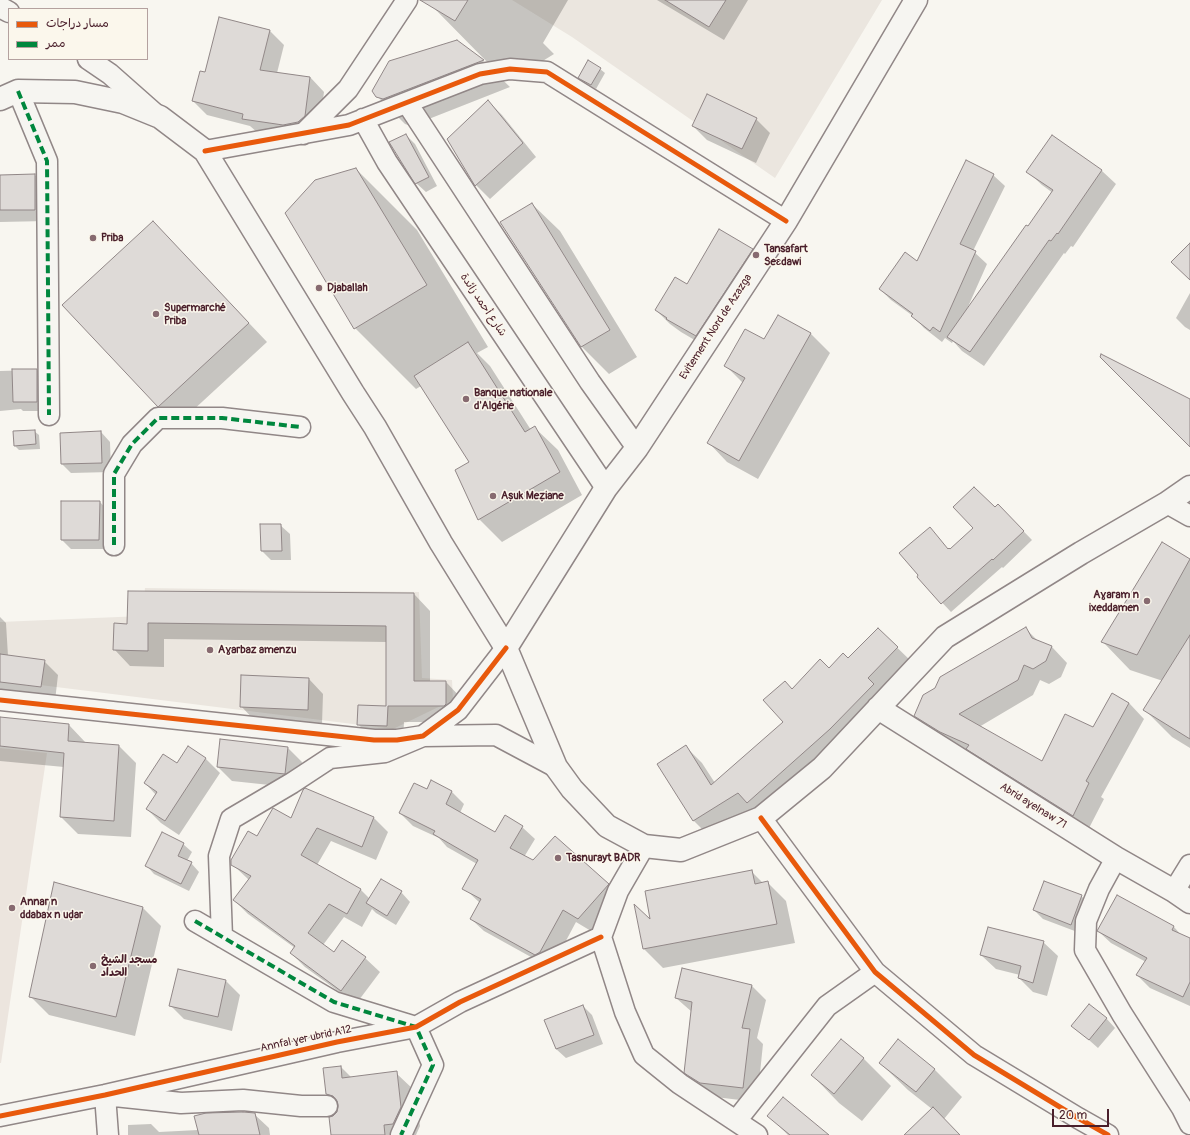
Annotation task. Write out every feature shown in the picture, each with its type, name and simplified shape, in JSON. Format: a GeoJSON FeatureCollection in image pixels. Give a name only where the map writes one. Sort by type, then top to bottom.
{"type":"FeatureCollection","features":[{"type":"Feature","properties":{"kind":"main road","name":"Evitement Nord de Azazga"},"geometry":{"type":"LineString","coordinates":[[506,648],[606,488],[637,448],[786,221],[916,0]]}},
{"type":"Feature","properties":{"kind":"main road"},"geometry":{"type":"LineString","coordinates":[[9,95],[74,92],[123,102],[160,118],[205,151],[375,427],[441,543],[506,648],[556,767],[572,789],[607,826],[644,846],[681,850],[761,818],[822,768],[945,637],[1167,503],[1190,487]]}},
{"type":"Feature","properties":{"kind":"main road","name":"Abrid aɣelnaw 71"},"geometry":{"type":"LineString","coordinates":[[878,708],[1116,858],[1182,896]]}},
{"type":"Feature","properties":{"kind":"street"},"geometry":{"type":"LineString","coordinates":[[303,134],[348,89],[407,0]]}},
{"type":"Feature","properties":{"kind":"street"},"geometry":{"type":"LineString","coordinates":[[89,60],[110,74],[160,118]]}},
{"type":"Feature","properties":{"kind":"street"},"geometry":{"type":"LineString","coordinates":[[205,151],[349,125],[480,74],[510,69],[547,72],[786,221]]}},
{"type":"Feature","properties":{"kind":"street"},"geometry":{"type":"LineString","coordinates":[[9,95],[47,161],[49,415]]}},
{"type":"Feature","properties":{"kind":"street"},"geometry":{"type":"LineString","coordinates":[[407,103],[585,376],[637,448]]}},
{"type":"Feature","properties":{"kind":"street","name":"شارع أحمد زائدة"},"geometry":{"type":"LineString","coordinates":[[362,119],[387,162],[606,488]]}},
{"type":"Feature","properties":{"kind":"street"},"geometry":{"type":"LineString","coordinates":[[114,545],[114,474],[132,444],[158,418],[222,418],[300,427]]}},
{"type":"Feature","properties":{"kind":"street"},"geometry":{"type":"LineString","coordinates":[[1167,503],[1190,516]]}},
{"type":"Feature","properties":{"kind":"street"},"geometry":{"type":"LineString","coordinates":[[222,937],[219,856],[231,819],[292,783],[330,758],[385,752],[423,736],[458,710],[506,648]]}},
{"type":"Feature","properties":{"kind":"street"},"geometry":{"type":"LineString","coordinates":[[0,700],[374,740],[396,740],[423,736],[496,735],[556,767]]}},
{"type":"Feature","properties":{"kind":"street"},"geometry":{"type":"LineString","coordinates":[[761,818],[875,972],[974,1055],[1108,1135]]}},
{"type":"Feature","properties":{"kind":"street"},"geometry":{"type":"LineString","coordinates":[[644,846],[618,891],[601,937],[625,1012],[644,1055],[680,1084],[757,1135]]}},
{"type":"Feature","properties":{"kind":"street"},"geometry":{"type":"LineString","coordinates":[[1116,858],[1098,889],[1086,921],[1085,950],[1122,1014],[1188,1110]]}},
{"type":"Feature","properties":{"kind":"street"},"geometry":{"type":"LineString","coordinates":[[1182,896],[1190,865]]}},
{"type":"Feature","properties":{"kind":"street"},"geometry":{"type":"LineString","coordinates":[[195,921],[334,1002],[416,1027],[433,1065],[401,1135]]}},
{"type":"Feature","properties":{"kind":"street","name":"Annfal ɣer ubrid A12"},"geometry":{"type":"LineString","coordinates":[[0,1116],[106,1095],[337,1042],[416,1027],[460,1002],[601,937]]}},
{"type":"Feature","properties":{"kind":"street"},"geometry":{"type":"LineString","coordinates":[[736,1121],[827,1006],[875,972]]}},
{"type":"Feature","properties":{"kind":"street"},"geometry":{"type":"LineString","coordinates":[[108,1135],[106,1095],[181,1103],[242,1100],[301,1106],[327,1106]]}},
{"type":"Feature","properties":{"kind":"shaded area"},"geometry":{"type":"Polygon","coordinates":[[[512,0],[882,0],[775,178],[572,37],[512,0]]]}},
{"type":"Feature","properties":{"kind":"shaded area","name":"Aɣarbaz amenzu"},"geometry":{"type":"Polygon","coordinates":[[[145,588],[419,592],[422,678],[452,680],[453,700],[393,729],[0,680],[0,622],[142,616],[145,588]]]}},
{"type":"Feature","properties":{"kind":"shaded area","name":"Annar n ddabax n uḍar"},"geometry":{"type":"Polygon","coordinates":[[[0,748],[47,753],[1,1063],[0,1063],[0,748]]]}},
{"type":"Feature","properties":{"kind":"building"},"geometry":{"type":"Polygon","coordinates":[[[420,0],[468,0],[455,21],[420,0]]]}},
{"type":"Feature","properties":{"kind":"building"},"geometry":{"type":"Polygon","coordinates":[[[665,0],[726,0],[709,27],[665,0]]]}},
{"type":"Feature","properties":{"kind":"building"},"geometry":{"type":"Polygon","coordinates":[[[219,17],[270,30],[260,70],[310,77],[305,116],[298,122],[283,125],[242,119],[243,114],[192,101],[200,71],[205,72],[219,17]]]}},
{"type":"Feature","properties":{"kind":"building"},"geometry":{"type":"Polygon","coordinates":[[[457,40],[484,60],[383,99],[376,97],[372,91],[389,61],[457,40]]]}},
{"type":"Feature","properties":{"kind":"building"},"geometry":{"type":"Polygon","coordinates":[[[588,60],[601,68],[591,85],[578,78],[588,60]]]}},
{"type":"Feature","properties":{"kind":"building"},"geometry":{"type":"Polygon","coordinates":[[[707,94],[757,118],[742,149],[692,126],[707,94]]]}},
{"type":"Feature","properties":{"kind":"building"},"geometry":{"type":"Polygon","coordinates":[[[488,100],[523,143],[475,186],[447,139],[488,100]]]}},
{"type":"Feature","properties":{"kind":"building"},"geometry":{"type":"Polygon","coordinates":[[[406,134],[429,177],[415,184],[389,142],[406,134]]]}},
{"type":"Feature","properties":{"kind":"building"},"geometry":{"type":"Polygon","coordinates":[[[1052,135],[1102,170],[1058,234],[1057,233],[1051,241],[1049,240],[970,352],[947,337],[1026,225],[1028,226],[1053,190],[1026,172],[1052,135]]]}},
{"type":"Feature","properties":{"kind":"building"},"geometry":{"type":"Polygon","coordinates":[[[966,160],[994,174],[960,244],[976,251],[940,332],[933,327],[930,331],[911,316],[913,314],[879,289],[905,252],[917,261],[966,160]]]}},
{"type":"Feature","properties":{"kind":"building"},"geometry":{"type":"Polygon","coordinates":[[[356,168],[427,285],[354,329],[285,213],[315,180],[356,168]]]}},
{"type":"Feature","properties":{"kind":"building"},"geometry":{"type":"Polygon","coordinates":[[[35,174],[35,210],[0,210],[0,175],[35,174]]]}},
{"type":"Feature","properties":{"kind":"building"},"geometry":{"type":"Polygon","coordinates":[[[532,203],[610,330],[581,347],[500,222],[532,203]]]}},
{"type":"Feature","properties":{"kind":"building","name":"Supermarché Priba"},"geometry":{"type":"Polygon","coordinates":[[[153,221],[249,323],[158,407],[62,305],[153,221]]]}},
{"type":"Feature","properties":{"kind":"building"},"geometry":{"type":"Polygon","coordinates":[[[719,229],[753,249],[696,336],[666,319],[667,318],[655,310],[675,277],[687,284],[719,229]]]}},
{"type":"Feature","properties":{"kind":"building"},"geometry":{"type":"Polygon","coordinates":[[[1190,243],[1190,280],[1171,262],[1190,243]]]}},
{"type":"Feature","properties":{"kind":"building"},"geometry":{"type":"Polygon","coordinates":[[[778,315],[811,333],[739,461],[707,443],[745,378],[724,366],[745,329],[764,339],[778,315]]]}},
{"type":"Feature","properties":{"kind":"building"},"geometry":{"type":"Polygon","coordinates":[[[468,342],[525,432],[535,426],[560,472],[478,520],[455,470],[469,462],[414,376],[468,342]]]}},
{"type":"Feature","properties":{"kind":"building"},"geometry":{"type":"Polygon","coordinates":[[[1101,354],[1190,399],[1190,447],[1100,357],[1101,354]]]}},
{"type":"Feature","properties":{"kind":"building"},"geometry":{"type":"Polygon","coordinates":[[[12,369],[37,369],[37,402],[13,402],[12,369]]]}},
{"type":"Feature","properties":{"kind":"building"},"geometry":{"type":"Polygon","coordinates":[[[35,430],[36,444],[14,446],[13,431],[35,430]]]}},
{"type":"Feature","properties":{"kind":"building"},"geometry":{"type":"Polygon","coordinates":[[[101,431],[102,463],[61,464],[60,433],[101,431]]]}},
{"type":"Feature","properties":{"kind":"building"},"geometry":{"type":"Polygon","coordinates":[[[974,487],[995,507],[998,504],[1024,531],[993,560],[992,559],[941,604],[917,577],[918,575],[899,553],[930,527],[948,549],[950,549],[973,528],[953,507],[974,487]]]}},
{"type":"Feature","properties":{"kind":"building"},"geometry":{"type":"Polygon","coordinates":[[[61,501],[100,501],[99,540],[61,540],[61,501]]]}},
{"type":"Feature","properties":{"kind":"building"},"geometry":{"type":"Polygon","coordinates":[[[260,524],[281,524],[282,551],[261,551],[260,524]]]}},
{"type":"Feature","properties":{"kind":"building","name":"Aɣaram n ixeddamen"},"geometry":{"type":"Polygon","coordinates":[[[1162,542],[1190,559],[1137,655],[1101,642],[1162,542]]]}},
{"type":"Feature","properties":{"kind":"building"},"geometry":{"type":"Polygon","coordinates":[[[128,591],[414,593],[414,681],[446,681],[446,704],[444,706],[388,706],[387,726],[357,725],[358,705],[386,706],[386,626],[148,623],[148,651],[113,650],[114,623],[127,624],[128,591]]]}},
{"type":"Feature","properties":{"kind":"building"},"geometry":{"type":"Polygon","coordinates":[[[1026,627],[1032,638],[1052,646],[1046,661],[1033,669],[1024,665],[1018,680],[959,714],[1042,761],[1065,714],[1093,727],[1112,693],[1129,703],[1086,781],[1089,783],[1073,816],[966,749],[969,745],[940,732],[914,716],[923,695],[935,688],[940,677],[1026,627]]]}},
{"type":"Feature","properties":{"kind":"building"},"geometry":{"type":"Polygon","coordinates":[[[878,628],[898,647],[868,678],[874,684],[830,729],[747,803],[738,793],[693,821],[657,764],[686,745],[711,785],[783,722],[763,700],[785,681],[792,689],[820,659],[829,668],[843,653],[848,658],[878,628]]]}},
{"type":"Feature","properties":{"kind":"building"},"geometry":{"type":"Polygon","coordinates":[[[1190,635],[1190,739],[1143,710],[1190,635]]]}},
{"type":"Feature","properties":{"kind":"building"},"geometry":{"type":"Polygon","coordinates":[[[0,654],[45,660],[41,687],[0,682],[0,654]]]}},
{"type":"Feature","properties":{"kind":"building"},"geometry":{"type":"Polygon","coordinates":[[[241,675],[309,678],[308,710],[240,707],[241,675]]]}},
{"type":"Feature","properties":{"kind":"building"},"geometry":{"type":"Polygon","coordinates":[[[0,717],[69,724],[68,741],[119,745],[114,821],[60,817],[64,753],[0,746],[0,717]]]}},
{"type":"Feature","properties":{"kind":"building"},"geometry":{"type":"Polygon","coordinates":[[[220,739],[288,747],[285,774],[217,767],[220,739]]]}},
{"type":"Feature","properties":{"kind":"building"},"geometry":{"type":"Polygon","coordinates":[[[188,746],[206,758],[165,821],[146,809],[157,792],[144,783],[163,754],[177,763],[188,746]]]}},
{"type":"Feature","properties":{"kind":"building"},"geometry":{"type":"Polygon","coordinates":[[[431,780],[452,791],[446,804],[495,832],[505,815],[523,826],[510,848],[533,860],[555,836],[609,884],[578,919],[563,910],[540,952],[535,955],[470,919],[481,899],[462,889],[478,860],[433,834],[435,831],[399,813],[414,783],[427,789],[431,780]]]}},
{"type":"Feature","properties":{"kind":"building"},"geometry":{"type":"Polygon","coordinates":[[[305,788],[374,817],[362,847],[317,828],[301,855],[361,889],[347,914],[329,904],[308,933],[334,952],[342,940],[366,957],[341,991],[290,953],[295,946],[233,900],[251,876],[231,865],[231,860],[248,831],[257,836],[273,808],[291,818],[305,788]]]}},
{"type":"Feature","properties":{"kind":"building"},"geometry":{"type":"Polygon","coordinates":[[[162,832],[184,843],[178,856],[192,862],[181,884],[145,866],[162,832]]]}},
{"type":"Feature","properties":{"kind":"building"},"geometry":{"type":"Polygon","coordinates":[[[752,870],[755,884],[768,881],[777,924],[643,949],[634,904],[650,919],[645,891],[752,870]]]}},
{"type":"Feature","properties":{"kind":"building"},"geometry":{"type":"Polygon","coordinates":[[[381,879],[402,891],[387,916],[366,903],[381,879]]]}},
{"type":"Feature","properties":{"kind":"building"},"geometry":{"type":"Polygon","coordinates":[[[1044,881],[1082,895],[1071,925],[1033,910],[1044,881]]]}},
{"type":"Feature","properties":{"kind":"building"},"geometry":{"type":"Polygon","coordinates":[[[54,882],[143,907],[116,1017],[29,997],[54,882]]]}},
{"type":"Feature","properties":{"kind":"building"},"geometry":{"type":"Polygon","coordinates":[[[1117,895],[1174,926],[1172,930],[1190,938],[1190,982],[1183,997],[1136,975],[1147,958],[1097,931],[1117,895]]]}},
{"type":"Feature","properties":{"kind":"building"},"geometry":{"type":"Polygon","coordinates":[[[988,927],[1044,941],[1033,983],[1018,978],[1021,966],[980,955],[988,927]]]}},
{"type":"Feature","properties":{"kind":"building"},"geometry":{"type":"Polygon","coordinates":[[[682,968],[752,985],[742,1028],[750,1029],[743,1088],[700,1083],[684,1073],[692,1002],[675,998],[682,968]]]}},
{"type":"Feature","properties":{"kind":"building"},"geometry":{"type":"Polygon","coordinates":[[[178,969],[226,980],[218,1017],[169,1006],[178,969]]]}},
{"type":"Feature","properties":{"kind":"building"},"geometry":{"type":"Polygon","coordinates":[[[1089,1004],[1107,1018],[1089,1040],[1071,1026],[1089,1004]]]}},
{"type":"Feature","properties":{"kind":"building"},"geometry":{"type":"Polygon","coordinates":[[[583,1005],[594,1035],[556,1049],[544,1020],[583,1005]]]}},
{"type":"Feature","properties":{"kind":"building"},"geometry":{"type":"Polygon","coordinates":[[[841,1039],[864,1058],[834,1094],[811,1075],[841,1039]]]}},
{"type":"Feature","properties":{"kind":"building"},"geometry":{"type":"Polygon","coordinates":[[[898,1039],[935,1069],[916,1092],[879,1063],[898,1039]]]}},
{"type":"Feature","properties":{"kind":"building"},"geometry":{"type":"Polygon","coordinates":[[[341,1066],[342,1078],[397,1071],[401,1107],[393,1124],[384,1125],[385,1135],[331,1135],[329,1117],[333,1116],[337,1112],[338,1106],[337,1101],[333,1096],[326,1094],[323,1068],[341,1066]]]}},
{"type":"Feature","properties":{"kind":"building"},"geometry":{"type":"Polygon","coordinates":[[[783,1097],[829,1135],[790,1135],[767,1116],[783,1097]]]}},
{"type":"Feature","properties":{"kind":"building"},"geometry":{"type":"Polygon","coordinates":[[[933,1107],[960,1135],[904,1135],[933,1107]]]}},
{"type":"Feature","properties":{"kind":"building"},"geometry":{"type":"Polygon","coordinates":[[[206,1113],[255,1113],[260,1135],[199,1135],[194,1116],[206,1113]]]}},
{"type":"Feature","properties":{"kind":"marked path"},"geometry":{"type":"LineString","coordinates":[[18,91],[47,161],[49,415]]}},
{"type":"Feature","properties":{"kind":"marked path"},"geometry":{"type":"LineString","coordinates":[[114,545],[114,474],[132,444],[158,418],[222,418],[300,427]]}},
{"type":"Feature","properties":{"kind":"marked path"},"geometry":{"type":"LineString","coordinates":[[195,921],[334,1002],[416,1027],[433,1065],[401,1135]]}},
{"type":"Feature","properties":{"kind":"cycle path"},"geometry":{"type":"LineString","coordinates":[[205,151],[349,125],[480,74],[510,69],[547,72],[786,221]]}},
{"type":"Feature","properties":{"kind":"cycle path"},"geometry":{"type":"LineString","coordinates":[[0,700],[374,740],[397,740],[423,736],[458,710],[506,648]]}},
{"type":"Feature","properties":{"kind":"cycle path"},"geometry":{"type":"LineString","coordinates":[[761,818],[875,972],[974,1055],[1108,1135]]}},
{"type":"Feature","properties":{"kind":"cycle path"},"geometry":{"type":"LineString","coordinates":[[0,1116],[105,1095],[337,1042],[416,1027],[460,1002],[601,937]]}},
{"type":"Feature","properties":{"kind":"place","name":"Priba"},"geometry":{"type":"Point","coordinates":[93,238]}},
{"type":"Feature","properties":{"kind":"place","name":"Tansafart Seɛdawi"},"geometry":{"type":"Point","coordinates":[756,255]}},
{"type":"Feature","properties":{"kind":"place","name":"Djaballah"},"geometry":{"type":"Point","coordinates":[319,288]}},
{"type":"Feature","properties":{"kind":"place","name":"Supermarché Priba"},"geometry":{"type":"Point","coordinates":[156,314]}},
{"type":"Feature","properties":{"kind":"place","name":"Banque nationale d'Algérie"},"geometry":{"type":"Point","coordinates":[466,399]}},
{"type":"Feature","properties":{"kind":"place","name":"Aṣuk Meẓiane"},"geometry":{"type":"Point","coordinates":[493,496]}},
{"type":"Feature","properties":{"kind":"place","name":"Aɣaram n ixeddamen"},"geometry":{"type":"Point","coordinates":[1147,601]}},
{"type":"Feature","properties":{"kind":"place","name":"Aɣarbaz amenzu"},"geometry":{"type":"Point","coordinates":[210,650]}},
{"type":"Feature","properties":{"kind":"place","name":"Tasnurayt BADR"},"geometry":{"type":"Point","coordinates":[558,858]}},
{"type":"Feature","properties":{"kind":"place","name":"Annar n ddabax n uḍar"},"geometry":{"type":"Point","coordinates":[12,908]}},
{"type":"Feature","properties":{"kind":"place","name":"مسجد الشيخ الحداد"},"geometry":{"type":"Point","coordinates":[93,966]}}]}
